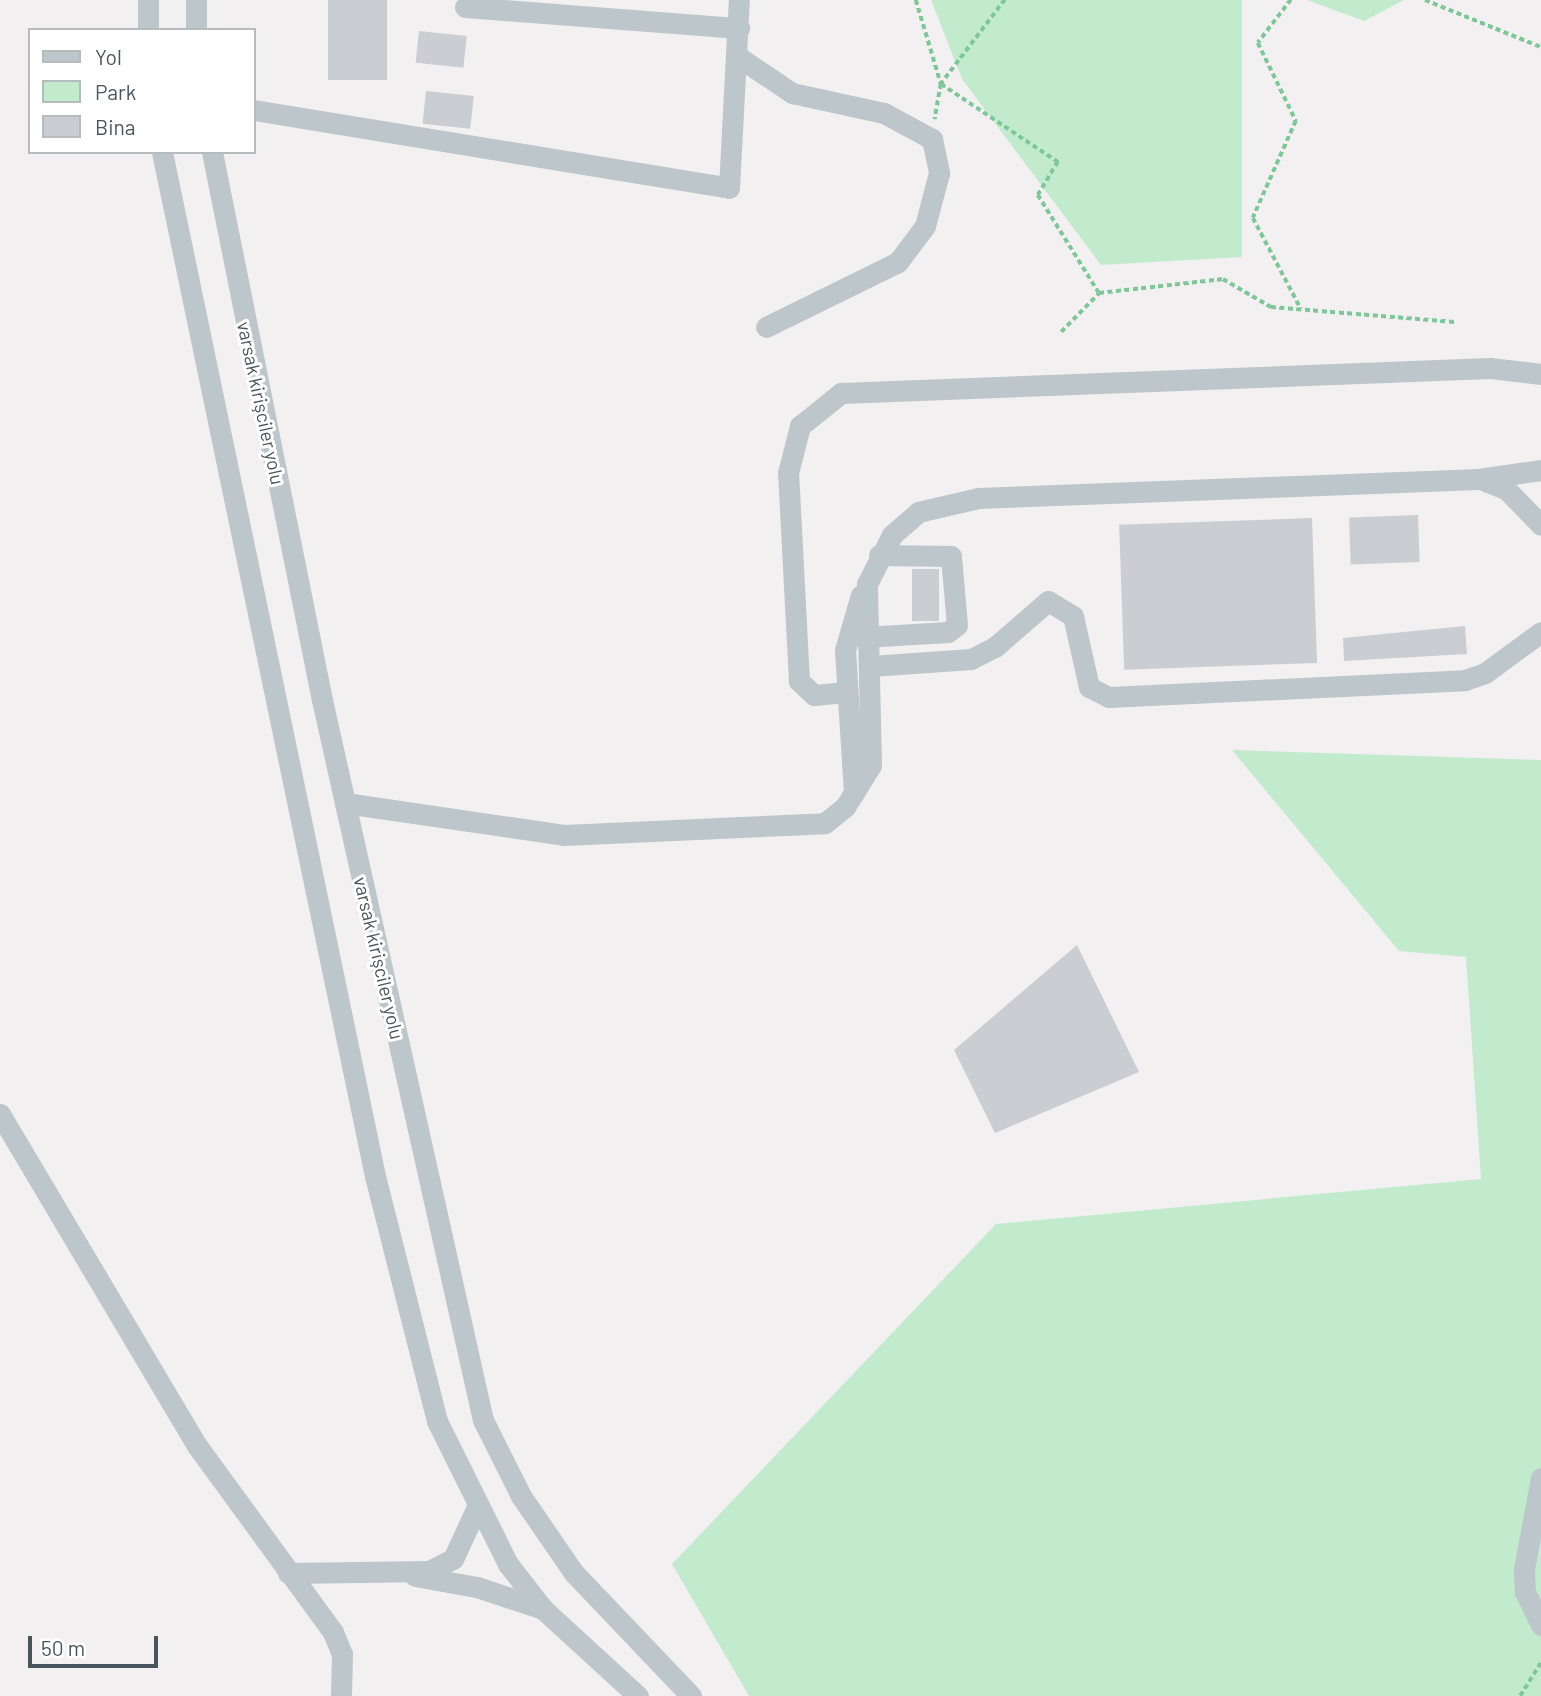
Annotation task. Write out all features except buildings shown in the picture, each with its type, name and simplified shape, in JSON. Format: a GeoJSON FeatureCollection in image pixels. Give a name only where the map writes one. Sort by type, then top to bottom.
{"type":"FeatureCollection","features":[{"type":"Feature","properties":{"kind":"street"},"geometry":{"type":"LineString","coordinates":[[148,0],[148,28]]}},
{"type":"Feature","properties":{"kind":"street"},"geometry":{"type":"LineString","coordinates":[[195,0],[196,28]]}},
{"type":"Feature","properties":{"kind":"street"},"geometry":{"type":"LineString","coordinates":[[256,110],[729,188],[740,58],[738,0]]}},
{"type":"Feature","properties":{"kind":"street"},"geometry":{"type":"LineString","coordinates":[[465,6],[739,28]]}},
{"type":"Feature","properties":{"kind":"street"},"geometry":{"type":"LineString","coordinates":[[740,58],[792,93],[884,113],[932,139],[939,173],[925,226],[898,262],[766,327]]}},
{"type":"Feature","properties":{"kind":"street"},"geometry":{"type":"LineString","coordinates":[[162,154],[375,1176],[437,1421],[477,1507],[543,1609],[638,1696]]}},
{"type":"Feature","properties":{"kind":"street","name":"varsak kirişciler yolu"},"geometry":{"type":"LineString","coordinates":[[212,154],[345,803],[482,1420],[521,1496],[574,1573],[691,1696]]}},
{"type":"Feature","properties":{"kind":"street"},"geometry":{"type":"LineString","coordinates":[[844,692],[814,695],[799,681],[788,473],[800,426],[841,393],[1490,368],[1541,374]]}},
{"type":"Feature","properties":{"kind":"street"},"geometry":{"type":"LineString","coordinates":[[855,794],[844,692],[847,629],[879,555],[903,522],[953,500],[1479,479],[1541,470]]}},
{"type":"Feature","properties":{"kind":"street"},"geometry":{"type":"LineString","coordinates":[[1479,479],[1506,489],[1541,525]]}},
{"type":"Feature","properties":{"kind":"street"},"geometry":{"type":"LineString","coordinates":[[864,636],[948,632],[957,625],[951,556],[879,555]]}},
{"type":"Feature","properties":{"kind":"street"},"geometry":{"type":"LineString","coordinates":[[345,803],[564,835],[809,826],[837,816],[855,794],[873,755],[871,666],[864,636],[867,584]]}},
{"type":"Feature","properties":{"kind":"street"},"geometry":{"type":"LineString","coordinates":[[871,666],[971,659],[1048,601],[1073,616],[1089,687],[1109,697],[1465,680],[1485,673],[1541,632]]}},
{"type":"Feature","properties":{"kind":"street"},"geometry":{"type":"LineString","coordinates":[[0,1114],[198,1447],[342,1654],[341,1696]]}},
{"type":"Feature","properties":{"kind":"street"},"geometry":{"type":"LineString","coordinates":[[1541,1478],[1524,1569],[1525,1592],[1541,1625]]}},
{"type":"Feature","properties":{"kind":"street"},"geometry":{"type":"LineString","coordinates":[[402,1574],[453,1559],[477,1507]]}},
{"type":"Feature","properties":{"kind":"street"},"geometry":{"type":"LineString","coordinates":[[288,1573],[402,1574],[477,1587],[543,1609]]}},
{"type":"Feature","properties":{"kind":"path"},"geometry":{"type":"LineString","coordinates":[[916,0],[941,84],[932,139]]}},
{"type":"Feature","properties":{"kind":"path"},"geometry":{"type":"LineString","coordinates":[[941,84],[1005,0]]}},
{"type":"Feature","properties":{"kind":"path"},"geometry":{"type":"LineString","coordinates":[[1291,0],[1258,43],[1296,121],[1253,218],[1301,309]]}},
{"type":"Feature","properties":{"kind":"path"},"geometry":{"type":"LineString","coordinates":[[1425,0],[1541,47]]}},
{"type":"Feature","properties":{"kind":"path"},"geometry":{"type":"LineString","coordinates":[[941,84],[1058,162],[1038,195],[1099,293]]}},
{"type":"Feature","properties":{"kind":"path"},"geometry":{"type":"LineString","coordinates":[[1061,332],[1099,293],[1223,279],[1271,307],[1454,322]]}},
{"type":"Feature","properties":{"kind":"path"},"geometry":{"type":"LineString","coordinates":[[1520,1696],[1541,1663]]}},
{"type":"Feature","properties":{"kind":"green space"},"geometry":{"type":"Polygon","coordinates":[[[931,0],[1242,0],[1242,257],[1101,265],[962,79],[931,0]]]}},
{"type":"Feature","properties":{"kind":"green space"},"geometry":{"type":"Polygon","coordinates":[[[1307,0],[1404,0],[1364,21],[1307,0]]]}},
{"type":"Feature","properties":{"kind":"green space"},"geometry":{"type":"Polygon","coordinates":[[[1232,750],[1541,760],[1541,1696],[749,1696],[672,1564],[996,1224],[1481,1179],[1466,957],[1399,951],[1232,750]]]}}]}
